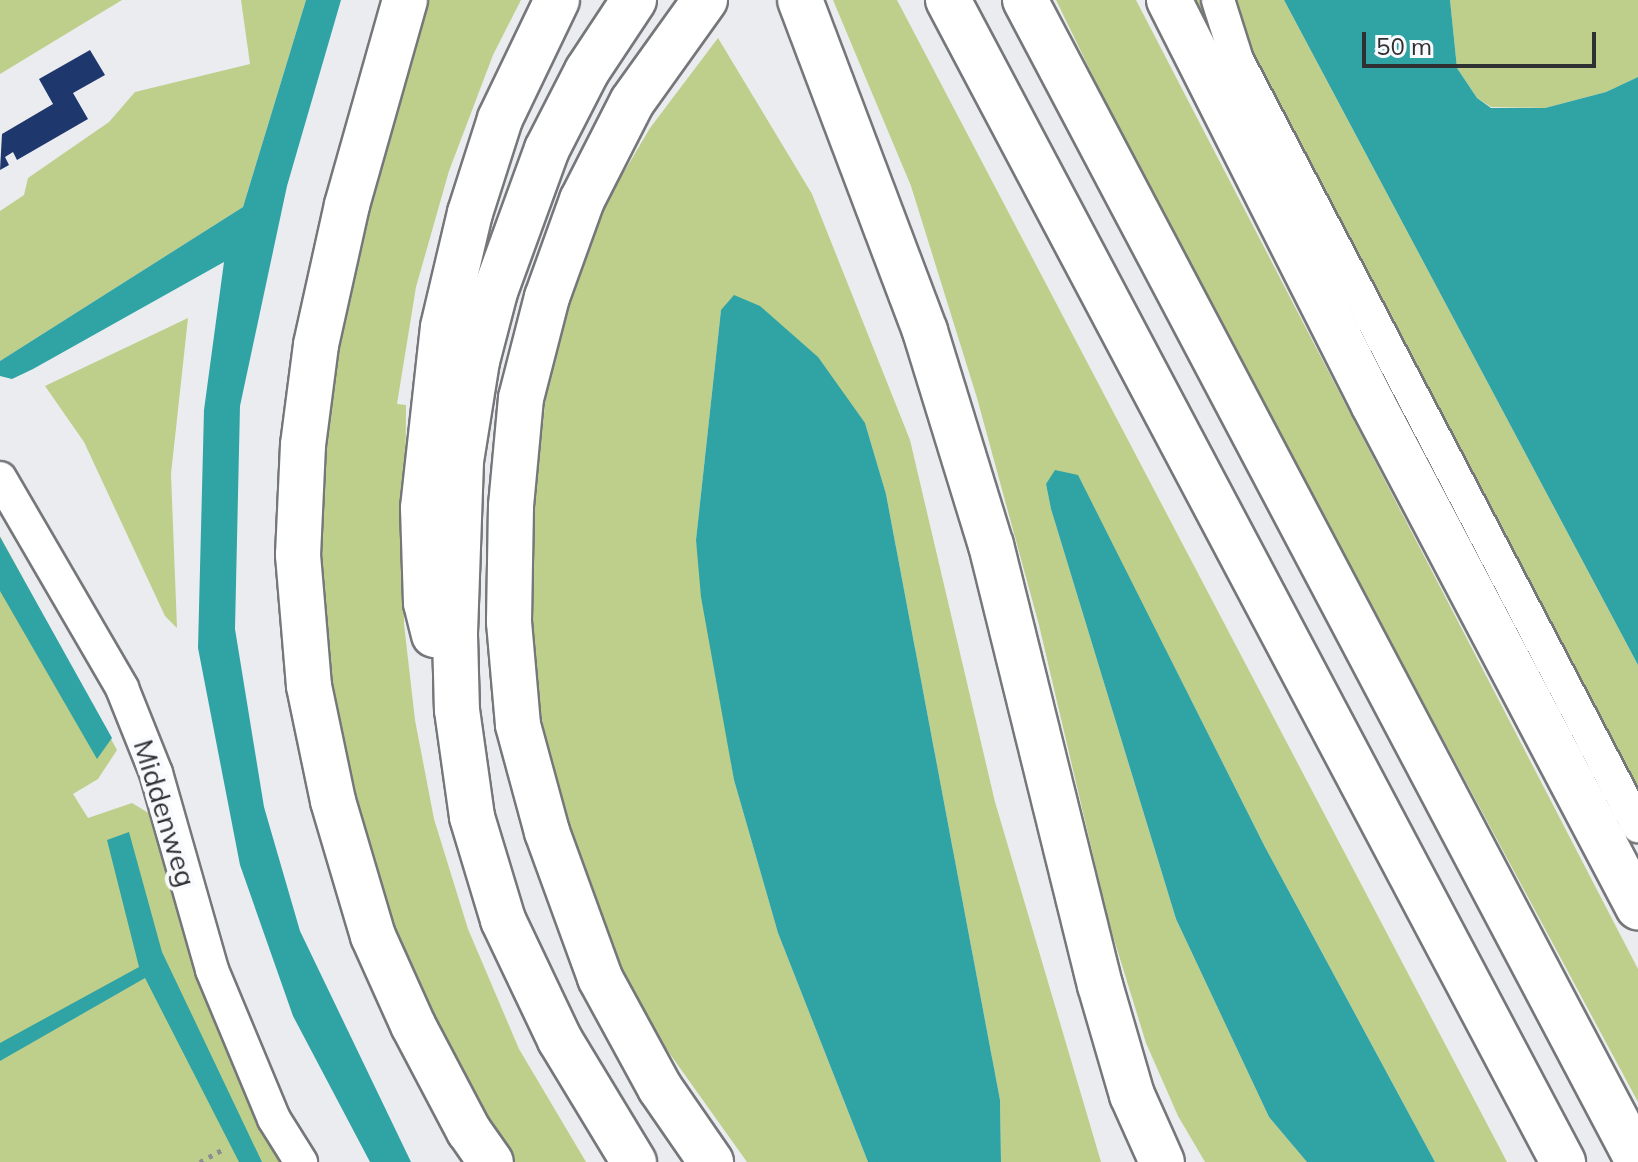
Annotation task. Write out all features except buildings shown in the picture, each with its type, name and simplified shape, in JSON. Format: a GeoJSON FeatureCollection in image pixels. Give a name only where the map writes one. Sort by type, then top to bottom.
{"type":"FeatureCollection","features":[{"type":"Feature","properties":{"kind":"highway"},"geometry":{"type":"LineString","coordinates":[[405,0],[347,205],[316,345],[303,445],[298,555],[309,686],[333,801],[373,936],[413,1025],[469,1131],[491,1162]]}},
{"type":"Feature","properties":{"kind":"highway"},"geometry":{"type":"LineString","coordinates":[[557,0],[500,119],[455,270],[434,388],[423,508],[426,603],[457,710],[472,817],[503,920],[560,1040],[634,1162]]}},
{"type":"Feature","properties":{"kind":"highway"},"geometry":{"type":"LineString","coordinates":[[457,710],[460,475],[477,361],[512,239],[542,161],[587,71],[634,0]]}},
{"type":"Feature","properties":{"kind":"highway"},"geometry":{"type":"LineString","coordinates":[[800,0],[930,346],[991,545],[1100,985],[1132,1095],[1162,1162]]}},
{"type":"Feature","properties":{"kind":"highway"},"geometry":{"type":"LineString","coordinates":[[948,0],[1563,1162]]}},
{"type":"Feature","properties":{"kind":"highway"},"geometry":{"type":"LineString","coordinates":[[1025,0],[1638,1161]]}},
{"type":"Feature","properties":{"kind":"highway"},"geometry":{"type":"LineString","coordinates":[[1169,0],[1638,907]]}},
{"type":"Feature","properties":{"kind":"highway"},"geometry":{"type":"LineString","coordinates":[[693,14],[632,102],[582,200],[547,297],[521,398],[509,622],[518,725],[547,832],[600,978],[660,1088],[711,1162]]}},
{"type":"Feature","properties":{"kind":"street"},"geometry":{"type":"LineString","coordinates":[[1218,0],[1237,60],[1638,826]]}},
{"type":"Feature","properties":{"kind":"street"},"geometry":{"type":"LineString","coordinates":[[1237,134],[1306,192]]}},
{"type":"Feature","properties":{"kind":"street","name":"Middenweg"},"geometry":{"type":"LineString","coordinates":[[0,478],[122,688],[156,773],[212,970],[274,1119],[301,1162]]}},
{"type":"Feature","properties":{"kind":"path"},"geometry":{"type":"LineString","coordinates":[[200,1162],[223,1149]]}},
{"type":"Feature","properties":{"kind":"green space"},"geometry":{"type":"Polygon","coordinates":[[[0,0],[122,0],[0,74],[0,0]]]}},
{"type":"Feature","properties":{"kind":"green space"},"geometry":{"type":"Polygon","coordinates":[[[241,0],[306,0],[243,207],[0,361],[0,211],[24,195],[28,178],[109,122],[135,92],[250,64],[241,0]]]}},
{"type":"Feature","properties":{"kind":"green space"},"geometry":{"type":"Polygon","coordinates":[[[417,0],[521,0],[493,55],[449,171],[416,287],[397,404],[406,405],[404,624],[415,720],[434,819],[468,929],[519,1049],[586,1162],[511,1162],[409,985],[340,778],[316,584],[324,382],[417,0]]]}},
{"type":"Feature","properties":{"kind":"green space"},"geometry":{"type":"Polygon","coordinates":[[[833,0],[897,0],[1507,1162],[1435,1162],[1265,847],[1078,476],[1046,484],[1051,509],[1176,919],[1269,1117],[1307,1162],[1205,1162],[1178,1116],[1146,1043],[1109,923],[1039,625],[977,398],[911,186],[833,0]]]}},
{"type":"Feature","properties":{"kind":"green space"},"geometry":{"type":"Polygon","coordinates":[[[1056,0],[1136,0],[1638,969],[1638,1102],[1149,192],[1056,0]]]}},
{"type":"Feature","properties":{"kind":"green space"},"geometry":{"type":"Polygon","coordinates":[[[1195,0],[1284,0],[1638,665],[1638,843],[1195,0]]]}},
{"type":"Feature","properties":{"kind":"green space"},"geometry":{"type":"Polygon","coordinates":[[[1450,0],[1638,0],[1638,77],[1606,92],[1545,108],[1491,107],[1477,98],[1457,68],[1450,0]]]}},
{"type":"Feature","properties":{"kind":"green space"},"geometry":{"type":"Polygon","coordinates":[[[718,38],[812,194],[910,440],[995,802],[1101,1162],[1001,1162],[1000,1100],[886,494],[865,423],[721,310],[696,540],[734,780],[778,933],[868,1162],[747,1162],[645,1019],[596,911],[557,805],[523,609],[547,386],[568,303],[605,204],[650,128],[718,38]]]}},
{"type":"Feature","properties":{"kind":"green space"},"geometry":{"type":"Polygon","coordinates":[[[188,318],[171,474],[177,628],[165,616],[84,442],[45,386],[188,318]]]}},
{"type":"Feature","properties":{"kind":"green space"},"geometry":{"type":"Polygon","coordinates":[[[0,536],[117,750],[98,779],[73,794],[88,818],[132,803],[152,815],[308,1162],[0,1162],[0,536]]]}},
{"type":"Feature","properties":{"kind":"water"},"geometry":{"type":"Polygon","coordinates":[[[306,0],[341,0],[287,186],[240,406],[235,629],[264,807],[300,931],[411,1162],[370,1162],[293,1016],[240,865],[198,648],[204,410],[224,262],[33,369],[12,379],[0,376],[0,361],[243,207],[306,0]]]}},
{"type":"Feature","properties":{"kind":"water"},"geometry":{"type":"Polygon","coordinates":[[[1284,0],[1450,0],[1457,68],[1477,98],[1491,108],[1545,108],[1606,92],[1638,77],[1638,665],[1284,0]]]}},
{"type":"Feature","properties":{"kind":"water"},"geometry":{"type":"Polygon","coordinates":[[[734,295],[760,306],[818,357],[865,423],[886,494],[1000,1100],[1001,1162],[868,1162],[778,933],[734,780],[701,597],[696,540],[721,310],[734,295]]]}},
{"type":"Feature","properties":{"kind":"water"},"geometry":{"type":"Polygon","coordinates":[[[1055,470],[1078,475],[1265,847],[1435,1162],[1307,1162],[1269,1117],[1176,919],[1051,509],[1046,484],[1055,470]]]}},
{"type":"Feature","properties":{"kind":"water"},"geometry":{"type":"Polygon","coordinates":[[[0,537],[112,738],[97,759],[0,591],[0,537]]]}},
{"type":"Feature","properties":{"kind":"water"},"geometry":{"type":"Polygon","coordinates":[[[129,832],[162,952],[262,1162],[239,1162],[145,978],[0,1061],[0,1043],[139,967],[107,840],[129,832]]]}}]}
